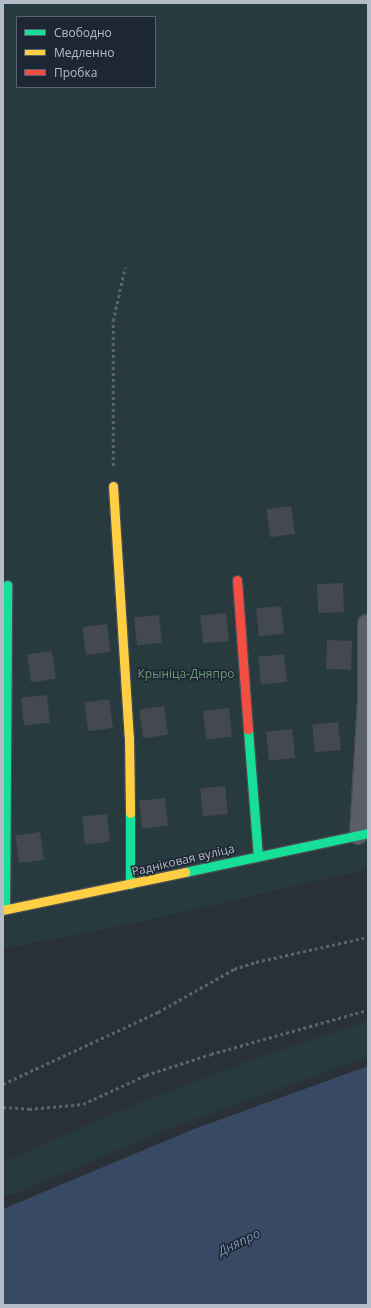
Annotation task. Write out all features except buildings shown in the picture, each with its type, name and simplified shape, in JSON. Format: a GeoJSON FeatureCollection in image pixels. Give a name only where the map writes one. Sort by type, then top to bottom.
{"type":"FeatureCollection","features":[{"type":"Feature","properties":{"kind":"street"},"geometry":{"type":"LineString","coordinates":[[113,486],[129,737],[130,884]]}},
{"type":"Feature","properties":{"kind":"street"},"geometry":{"type":"LineString","coordinates":[[237,580],[258,856]]}},
{"type":"Feature","properties":{"kind":"street"},"geometry":{"type":"LineString","coordinates":[[4,910],[7,585]]}},
{"type":"Feature","properties":{"kind":"street"},"geometry":{"type":"LineString","coordinates":[[363,834],[366,623]]}},
{"type":"Feature","properties":{"kind":"street","name":"Радніковая вуліца"},"geometry":{"type":"LineString","coordinates":[[4,910],[363,834]]}},
{"type":"Feature","properties":{"kind":"path"},"geometry":{"type":"LineString","coordinates":[[113,486],[113,321],[125,267]]}},
{"type":"Feature","properties":{"kind":"path"},"geometry":{"type":"LineString","coordinates":[[3,1084],[158,1012],[234,969],[256,962],[368,937]]}},
{"type":"Feature","properties":{"kind":"path"},"geometry":{"type":"LineString","coordinates":[[3,1107],[29,1109],[83,1104],[146,1075],[211,1054],[368,1010]]}},
{"type":"Feature","properties":{"kind":"green space","name":"Крыніца-Дняпро"},"geometry":{"type":"Polygon","coordinates":[[[3,3],[368,3],[368,869],[131,924],[3,949],[3,3]]]}},
{"type":"Feature","properties":{"kind":"green space"},"geometry":{"type":"Polygon","coordinates":[[[368,1021],[368,1057],[171,1128],[14,1194],[3,1195],[4,1162],[119,1111],[243,1063],[368,1021]]]}},
{"type":"Feature","properties":{"kind":"water","name":"Дняпро"},"geometry":{"type":"Polygon","coordinates":[[[368,1066],[368,1305],[3,1305],[3,1209],[194,1129],[368,1066]]]}},
{"type":"Feature","properties":{"kind":"traffic: fast"},"geometry":{"type":"LineString","coordinates":[[5,909],[7,585]]}},
{"type":"Feature","properties":{"kind":"traffic: fast"},"geometry":{"type":"LineString","coordinates":[[248,730],[258,856]]}},
{"type":"Feature","properties":{"kind":"traffic: fast"},"geometry":{"type":"LineString","coordinates":[[130,813],[130,884]]}},
{"type":"Feature","properties":{"kind":"traffic: fast"},"geometry":{"type":"LineString","coordinates":[[185,872],[368,833]]}},
{"type":"Feature","properties":{"kind":"traffic: slow"},"geometry":{"type":"LineString","coordinates":[[113,486],[129,737],[130,813]]}},
{"type":"Feature","properties":{"kind":"traffic: slow"},"geometry":{"type":"LineString","coordinates":[[3,910],[185,872]]}},
{"type":"Feature","properties":{"kind":"traffic: jam"},"geometry":{"type":"LineString","coordinates":[[237,580],[248,730]]}}]}
